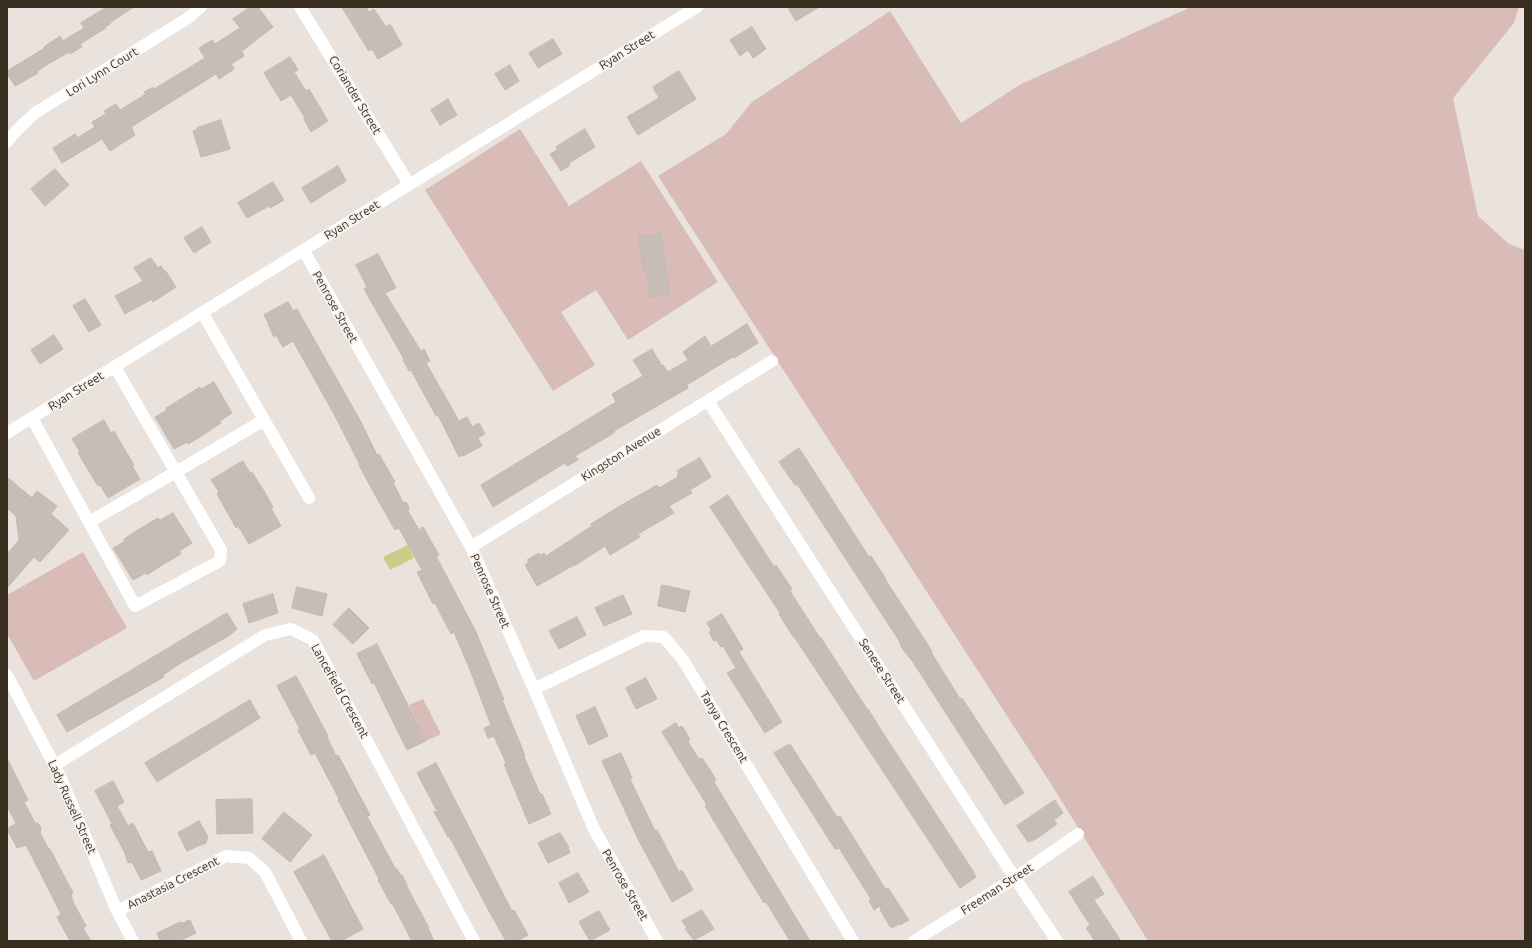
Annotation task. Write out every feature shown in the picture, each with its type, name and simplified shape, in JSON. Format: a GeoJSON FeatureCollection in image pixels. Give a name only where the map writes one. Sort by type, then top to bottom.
{"type":"FeatureCollection","features":[{"type":"Feature","properties":{"kind":"street","name":"Lori Lynn Court"},"geometry":{"type":"LineString","coordinates":[[7,142],[17,130],[35,114],[188,18],[201,7]]}},
{"type":"Feature","properties":{"kind":"street","name":"Coriander Street"},"geometry":{"type":"LineString","coordinates":[[300,7],[409,184]]}},
{"type":"Feature","properties":{"kind":"street","name":"Ryan Street"},"geometry":{"type":"LineString","coordinates":[[7,433],[697,7]]}},
{"type":"Feature","properties":{"kind":"street","name":"Penrose Street"},"geometry":{"type":"LineString","coordinates":[[304,251],[471,548],[594,829],[657,941]]}},
{"type":"Feature","properties":{"kind":"street"},"geometry":{"type":"LineString","coordinates":[[202,312],[309,498]]}},
{"type":"Feature","properties":{"kind":"street","name":"Kingston Avenue"},"geometry":{"type":"LineString","coordinates":[[471,548],[772,361]]}},
{"type":"Feature","properties":{"kind":"street"},"geometry":{"type":"LineString","coordinates":[[32,418],[135,606],[220,561],[221,550],[115,367]]}},
{"type":"Feature","properties":{"kind":"street","name":"Senese Street"},"geometry":{"type":"LineString","coordinates":[[708,401],[1057,941]]}},
{"type":"Feature","properties":{"kind":"street"},"geometry":{"type":"LineString","coordinates":[[89,522],[264,420]]}},
{"type":"Feature","properties":{"kind":"street","name":"Lancefield Crescent"},"geometry":{"type":"LineString","coordinates":[[54,765],[265,635],[291,629],[313,640],[474,941]]}},
{"type":"Feature","properties":{"kind":"street","name":"Tanya Crescent"},"geometry":{"type":"LineString","coordinates":[[534,689],[644,636],[664,637],[683,660],[854,941]]}},
{"type":"Feature","properties":{"kind":"street","name":"Lady Russell Street"},"geometry":{"type":"LineString","coordinates":[[7,674],[54,765],[117,911],[133,941]]}},
{"type":"Feature","properties":{"kind":"street","name":"Freeman Street"},"geometry":{"type":"LineString","coordinates":[[914,941],[1015,878],[1078,834]]}},
{"type":"Feature","properties":{"kind":"street","name":"Anastasia Crescent"},"geometry":{"type":"LineString","coordinates":[[117,911],[226,856],[249,858],[266,872],[301,941]]}},
{"type":"Feature","properties":{"kind":"shaded area"},"geometry":{"type":"Polygon","coordinates":[[[1191,7],[1519,7],[1514,23],[1453,98],[1478,216],[1509,244],[1525,250],[1525,941],[1148,941],[1053,787],[658,176],[726,134],[752,102],[890,11],[961,123],[1021,84],[1191,7]]]}},
{"type":"Feature","properties":{"kind":"shaded area"},"geometry":{"type":"Polygon","coordinates":[[[520,129],[569,206],[641,161],[718,282],[628,340],[596,290],[561,312],[595,365],[553,391],[425,190],[520,129]]]}},
{"type":"Feature","properties":{"kind":"shaded area"},"geometry":{"type":"Polygon","coordinates":[[[408,545],[414,558],[390,570],[383,557],[408,545]]]}},
{"type":"Feature","properties":{"kind":"shaded area"},"geometry":{"type":"Polygon","coordinates":[[[83,552],[127,628],[34,681],[7,634],[7,595],[83,552]]]}},
{"type":"Feature","properties":{"kind":"shaded area"},"geometry":{"type":"Polygon","coordinates":[[[423,699],[441,734],[426,741],[409,705],[423,699]]]}},
{"type":"Feature","properties":{"kind":"building"},"geometry":{"type":"Polygon","coordinates":[[[107,7],[134,7],[111,22],[105,27],[106,28],[80,44],[82,47],[70,54],[69,52],[43,67],[37,72],[38,73],[15,86],[7,74],[7,71],[45,48],[44,47],[60,36],[63,41],[84,28],[81,23],[107,7]]]}},
{"type":"Feature","properties":{"kind":"building"},"geometry":{"type":"Polygon","coordinates":[[[250,7],[258,7],[273,27],[242,51],[244,56],[231,64],[234,69],[219,79],[216,74],[131,127],[135,135],[110,151],[102,139],[62,163],[53,148],[75,134],[77,138],[95,127],[92,122],[106,114],[104,111],[116,104],[120,110],[146,94],[144,92],[153,87],[154,89],[205,58],[199,48],[212,40],[215,44],[240,28],[233,19],[250,7]]]}},
{"type":"Feature","properties":{"kind":"building"},"geometry":{"type":"Polygon","coordinates":[[[342,7],[366,7],[369,12],[374,9],[386,27],[390,24],[402,45],[378,59],[372,49],[369,51],[342,7]]]}},
{"type":"Feature","properties":{"kind":"building"},"geometry":{"type":"Polygon","coordinates":[[[788,7],[819,7],[796,21],[788,7]]]}},
{"type":"Feature","properties":{"kind":"building"},"geometry":{"type":"Polygon","coordinates":[[[752,27],[766,49],[753,58],[748,50],[740,56],[730,40],[752,27]]]}},
{"type":"Feature","properties":{"kind":"building"},"geometry":{"type":"Polygon","coordinates":[[[553,39],[562,54],[538,68],[529,53],[553,39]]]}},
{"type":"Feature","properties":{"kind":"building"},"geometry":{"type":"Polygon","coordinates":[[[290,57],[298,70],[294,72],[306,91],[309,89],[328,121],[311,132],[304,119],[305,118],[291,95],[281,101],[264,73],[290,57]]]}},
{"type":"Feature","properties":{"kind":"building"},"geometry":{"type":"Polygon","coordinates":[[[510,65],[519,81],[505,90],[495,74],[510,65]]]}},
{"type":"Feature","properties":{"kind":"building"},"geometry":{"type":"Polygon","coordinates":[[[679,71],[696,99],[638,135],[627,117],[659,98],[653,87],[679,71]]]}},
{"type":"Feature","properties":{"kind":"building"},"geometry":{"type":"Polygon","coordinates":[[[448,99],[457,115],[440,125],[431,110],[448,99]]]}},
{"type":"Feature","properties":{"kind":"building"},"geometry":{"type":"Polygon","coordinates":[[[221,120],[230,149],[201,157],[193,131],[197,130],[197,128],[221,120]]]}},
{"type":"Feature","properties":{"kind":"building"},"geometry":{"type":"Polygon","coordinates":[[[585,129],[595,147],[569,163],[570,165],[561,171],[550,154],[558,149],[556,147],[585,129]]]}},
{"type":"Feature","properties":{"kind":"building"},"geometry":{"type":"Polygon","coordinates":[[[338,166],[346,181],[311,203],[302,188],[338,166]]]}},
{"type":"Feature","properties":{"kind":"building"},"geometry":{"type":"Polygon","coordinates":[[[55,169],[69,185],[45,206],[31,189],[55,169]]]}},
{"type":"Feature","properties":{"kind":"building"},"geometry":{"type":"Polygon","coordinates":[[[273,182],[284,200],[247,218],[238,203],[273,182]]]}},
{"type":"Feature","properties":{"kind":"building"},"geometry":{"type":"Polygon","coordinates":[[[202,227],[211,242],[194,253],[184,238],[202,227]]]}},
{"type":"Feature","properties":{"kind":"building"},"geometry":{"type":"Polygon","coordinates":[[[661,234],[669,294],[650,297],[646,269],[643,269],[639,237],[661,234]]]}},
{"type":"Feature","properties":{"kind":"building"},"geometry":{"type":"Polygon","coordinates":[[[378,254],[396,288],[385,293],[421,351],[424,349],[430,361],[426,363],[459,421],[467,417],[472,427],[479,423],[485,434],[478,438],[482,446],[463,456],[462,455],[459,457],[438,415],[436,416],[411,370],[409,371],[403,360],[404,359],[364,289],[367,287],[356,265],[378,254]]]}},
{"type":"Feature","properties":{"kind":"building"},"geometry":{"type":"Polygon","coordinates":[[[151,258],[158,268],[161,266],[164,271],[165,270],[176,287],[153,302],[152,299],[125,314],[115,296],[143,281],[134,268],[151,258]]]}},
{"type":"Feature","properties":{"kind":"building"},"geometry":{"type":"Polygon","coordinates":[[[85,299],[101,325],[89,332],[73,306],[85,299]]]}},
{"type":"Feature","properties":{"kind":"building"},"geometry":{"type":"Polygon","coordinates":[[[288,302],[293,311],[297,309],[361,422],[377,455],[379,454],[395,482],[393,483],[403,502],[407,503],[409,508],[408,511],[419,530],[423,527],[439,555],[436,556],[476,632],[504,700],[502,700],[520,743],[525,756],[524,757],[540,794],[542,794],[551,814],[529,824],[494,736],[488,738],[484,728],[491,725],[454,632],[451,634],[435,603],[433,604],[417,572],[422,570],[399,528],[395,530],[374,493],[334,414],[293,341],[283,347],[276,335],[274,337],[264,315],[288,302]]]}},
{"type":"Feature","properties":{"kind":"building"},"geometry":{"type":"Polygon","coordinates":[[[747,324],[758,343],[711,370],[687,385],[688,388],[614,431],[615,432],[609,436],[575,456],[578,460],[567,466],[565,463],[493,507],[481,485],[616,402],[612,394],[643,376],[633,360],[652,349],[662,366],[663,365],[668,372],[688,360],[683,352],[705,336],[711,346],[747,324]]]}},
{"type":"Feature","properties":{"kind":"building"},"geometry":{"type":"Polygon","coordinates":[[[54,335],[63,349],[40,364],[31,350],[54,335]]]}},
{"type":"Feature","properties":{"kind":"building"},"geometry":{"type":"Polygon","coordinates":[[[214,382],[232,413],[220,421],[221,423],[203,435],[188,444],[187,442],[174,449],[155,417],[167,410],[166,408],[200,387],[201,389],[214,382]]]}},
{"type":"Feature","properties":{"kind":"building"},"geometry":{"type":"Polygon","coordinates":[[[104,420],[111,433],[114,431],[134,465],[132,466],[140,479],[108,498],[100,485],[98,486],[87,468],[72,439],[104,420]]]}},
{"type":"Feature","properties":{"kind":"building"},"geometry":{"type":"Polygon","coordinates":[[[799,448],[869,557],[871,556],[886,579],[932,651],[931,652],[960,699],[962,698],[1024,793],[1005,805],[913,662],[901,647],[898,639],[797,484],[795,485],[779,462],[799,448]]]}},
{"type":"Feature","properties":{"kind":"building"},"geometry":{"type":"Polygon","coordinates":[[[700,458],[711,477],[690,490],[692,493],[669,506],[674,513],[638,534],[640,537],[610,555],[605,546],[574,566],[537,586],[525,565],[529,562],[527,560],[539,553],[540,556],[544,553],[546,556],[592,526],[591,524],[620,506],[657,485],[659,488],[678,477],[677,475],[679,474],[677,471],[700,458]]]}},
{"type":"Feature","properties":{"kind":"building"},"geometry":{"type":"Polygon","coordinates":[[[243,461],[264,491],[281,526],[249,544],[238,526],[236,528],[217,494],[219,492],[211,480],[243,461]]]}},
{"type":"Feature","properties":{"kind":"building"},"geometry":{"type":"Polygon","coordinates":[[[7,477],[32,498],[37,491],[57,506],[51,514],[69,530],[40,562],[34,557],[7,588],[7,554],[19,540],[16,516],[7,508],[7,477]]]}},
{"type":"Feature","properties":{"kind":"building"},"geometry":{"type":"Polygon","coordinates":[[[728,495],[774,567],[776,565],[792,589],[790,591],[820,638],[973,871],[976,877],[960,888],[794,638],[779,614],[780,613],[710,507],[728,495]]]}},
{"type":"Feature","properties":{"kind":"building"},"geometry":{"type":"Polygon","coordinates":[[[173,513],[192,543],[179,551],[181,554],[147,575],[146,573],[133,580],[113,548],[125,541],[124,539],[133,533],[158,518],[160,520],[173,513]]]}},
{"type":"Feature","properties":{"kind":"building"},"geometry":{"type":"Polygon","coordinates":[[[662,585],[690,591],[685,612],[658,606],[662,585]]]}},
{"type":"Feature","properties":{"kind":"building"},"geometry":{"type":"Polygon","coordinates":[[[297,587],[327,594],[322,616],[292,608],[297,587]]]}},
{"type":"Feature","properties":{"kind":"building"},"geometry":{"type":"Polygon","coordinates":[[[273,594],[278,613],[249,623],[243,604],[273,594]]]}},
{"type":"Feature","properties":{"kind":"building"},"geometry":{"type":"Polygon","coordinates":[[[623,595],[632,614],[604,626],[595,608],[623,595]]]}},
{"type":"Feature","properties":{"kind":"building"},"geometry":{"type":"Polygon","coordinates":[[[349,608],[369,628],[353,644],[333,625],[349,608]]]}},
{"type":"Feature","properties":{"kind":"building"},"geometry":{"type":"Polygon","coordinates":[[[227,613],[237,629],[230,635],[181,663],[163,675],[164,677],[67,732],[57,715],[227,613]]]}},
{"type":"Feature","properties":{"kind":"building"},"geometry":{"type":"Polygon","coordinates":[[[722,614],[743,649],[739,652],[782,722],[765,733],[727,673],[736,668],[723,646],[721,647],[716,640],[714,641],[709,632],[711,630],[707,623],[722,614]]]}},
{"type":"Feature","properties":{"kind":"building"},"geometry":{"type":"Polygon","coordinates":[[[577,617],[586,635],[559,649],[549,631],[577,617]]]}},
{"type":"Feature","properties":{"kind":"building"},"geometry":{"type":"Polygon","coordinates":[[[377,644],[426,741],[407,750],[374,683],[372,684],[357,654],[377,644]]]}},
{"type":"Feature","properties":{"kind":"building"},"geometry":{"type":"Polygon","coordinates":[[[296,676],[328,736],[327,737],[336,756],[338,755],[370,815],[367,816],[396,870],[397,869],[400,875],[402,875],[434,941],[412,941],[378,880],[379,879],[315,753],[311,755],[298,730],[300,729],[277,686],[296,676]]]}},
{"type":"Feature","properties":{"kind":"building"},"geometry":{"type":"Polygon","coordinates":[[[646,678],[657,699],[636,709],[626,688],[646,678]]]}},
{"type":"Feature","properties":{"kind":"building"},"geometry":{"type":"Polygon","coordinates":[[[250,700],[260,718],[157,782],[145,763],[250,700]]]}},
{"type":"Feature","properties":{"kind":"building"},"geometry":{"type":"Polygon","coordinates":[[[595,707],[608,736],[589,745],[576,716],[595,707]]]}},
{"type":"Feature","properties":{"kind":"building"},"geometry":{"type":"Polygon","coordinates":[[[676,723],[679,728],[682,726],[690,739],[688,742],[699,759],[702,758],[712,773],[716,780],[714,782],[810,941],[790,941],[766,902],[764,903],[705,806],[707,805],[662,732],[676,723]]]}},
{"type":"Feature","properties":{"kind":"building"},"geometry":{"type":"Polygon","coordinates":[[[790,744],[837,817],[840,816],[886,890],[888,888],[909,920],[892,928],[881,911],[880,906],[874,910],[869,900],[871,899],[839,848],[835,849],[774,753],[790,744]]]}},
{"type":"Feature","properties":{"kind":"building"},"geometry":{"type":"Polygon","coordinates":[[[621,753],[632,778],[630,779],[655,831],[657,830],[679,872],[682,870],[693,890],[672,902],[638,839],[602,761],[621,753]]]}},
{"type":"Feature","properties":{"kind":"building"},"geometry":{"type":"Polygon","coordinates":[[[7,758],[28,800],[24,802],[35,823],[39,824],[41,829],[40,833],[73,893],[71,895],[74,904],[86,926],[83,928],[91,941],[70,941],[57,917],[61,914],[26,845],[17,848],[7,829],[16,823],[7,806],[7,758]]]}},
{"type":"Feature","properties":{"kind":"building"},"geometry":{"type":"Polygon","coordinates":[[[436,763],[512,911],[514,910],[528,935],[517,941],[506,941],[449,836],[448,837],[434,812],[437,811],[417,773],[436,763]]]}},
{"type":"Feature","properties":{"kind":"building"},"geometry":{"type":"Polygon","coordinates":[[[113,781],[124,802],[117,806],[128,826],[133,823],[148,852],[152,851],[161,871],[141,880],[132,862],[128,863],[125,853],[110,825],[112,824],[95,791],[113,781]]]}},
{"type":"Feature","properties":{"kind":"building"},"geometry":{"type":"Polygon","coordinates":[[[252,799],[253,833],[217,834],[216,800],[252,799]]]}},
{"type":"Feature","properties":{"kind":"building"},"geometry":{"type":"Polygon","coordinates":[[[1055,800],[1063,813],[1054,820],[1057,824],[1036,839],[1028,842],[1017,826],[1055,800]]]}},
{"type":"Feature","properties":{"kind":"building"},"geometry":{"type":"Polygon","coordinates":[[[284,812],[312,835],[290,862],[262,839],[284,812]]]}},
{"type":"Feature","properties":{"kind":"building"},"geometry":{"type":"Polygon","coordinates":[[[199,821],[208,837],[206,843],[187,851],[178,833],[199,821]]]}},
{"type":"Feature","properties":{"kind":"building"},"geometry":{"type":"Polygon","coordinates":[[[560,833],[569,847],[570,853],[548,863],[538,843],[560,833]]]}},
{"type":"Feature","properties":{"kind":"building"},"geometry":{"type":"Polygon","coordinates":[[[324,855],[363,929],[341,941],[332,941],[294,872],[324,855]]]}},
{"type":"Feature","properties":{"kind":"building"},"geometry":{"type":"Polygon","coordinates":[[[578,873],[589,892],[569,903],[559,883],[578,873]]]}},
{"type":"Feature","properties":{"kind":"building"},"geometry":{"type":"Polygon","coordinates":[[[1093,876],[1104,894],[1094,900],[1121,941],[1095,941],[1086,928],[1090,925],[1069,892],[1093,876]]]}},
{"type":"Feature","properties":{"kind":"building"},"geometry":{"type":"Polygon","coordinates":[[[702,910],[714,929],[694,940],[685,929],[687,928],[682,921],[702,910]]]}},
{"type":"Feature","properties":{"kind":"building"},"geometry":{"type":"Polygon","coordinates":[[[599,911],[610,930],[590,941],[579,922],[599,911]]]}},
{"type":"Feature","properties":{"kind":"building"},"geometry":{"type":"Polygon","coordinates":[[[190,920],[196,933],[179,941],[160,941],[157,933],[180,922],[182,923],[190,920]]]}}]}
